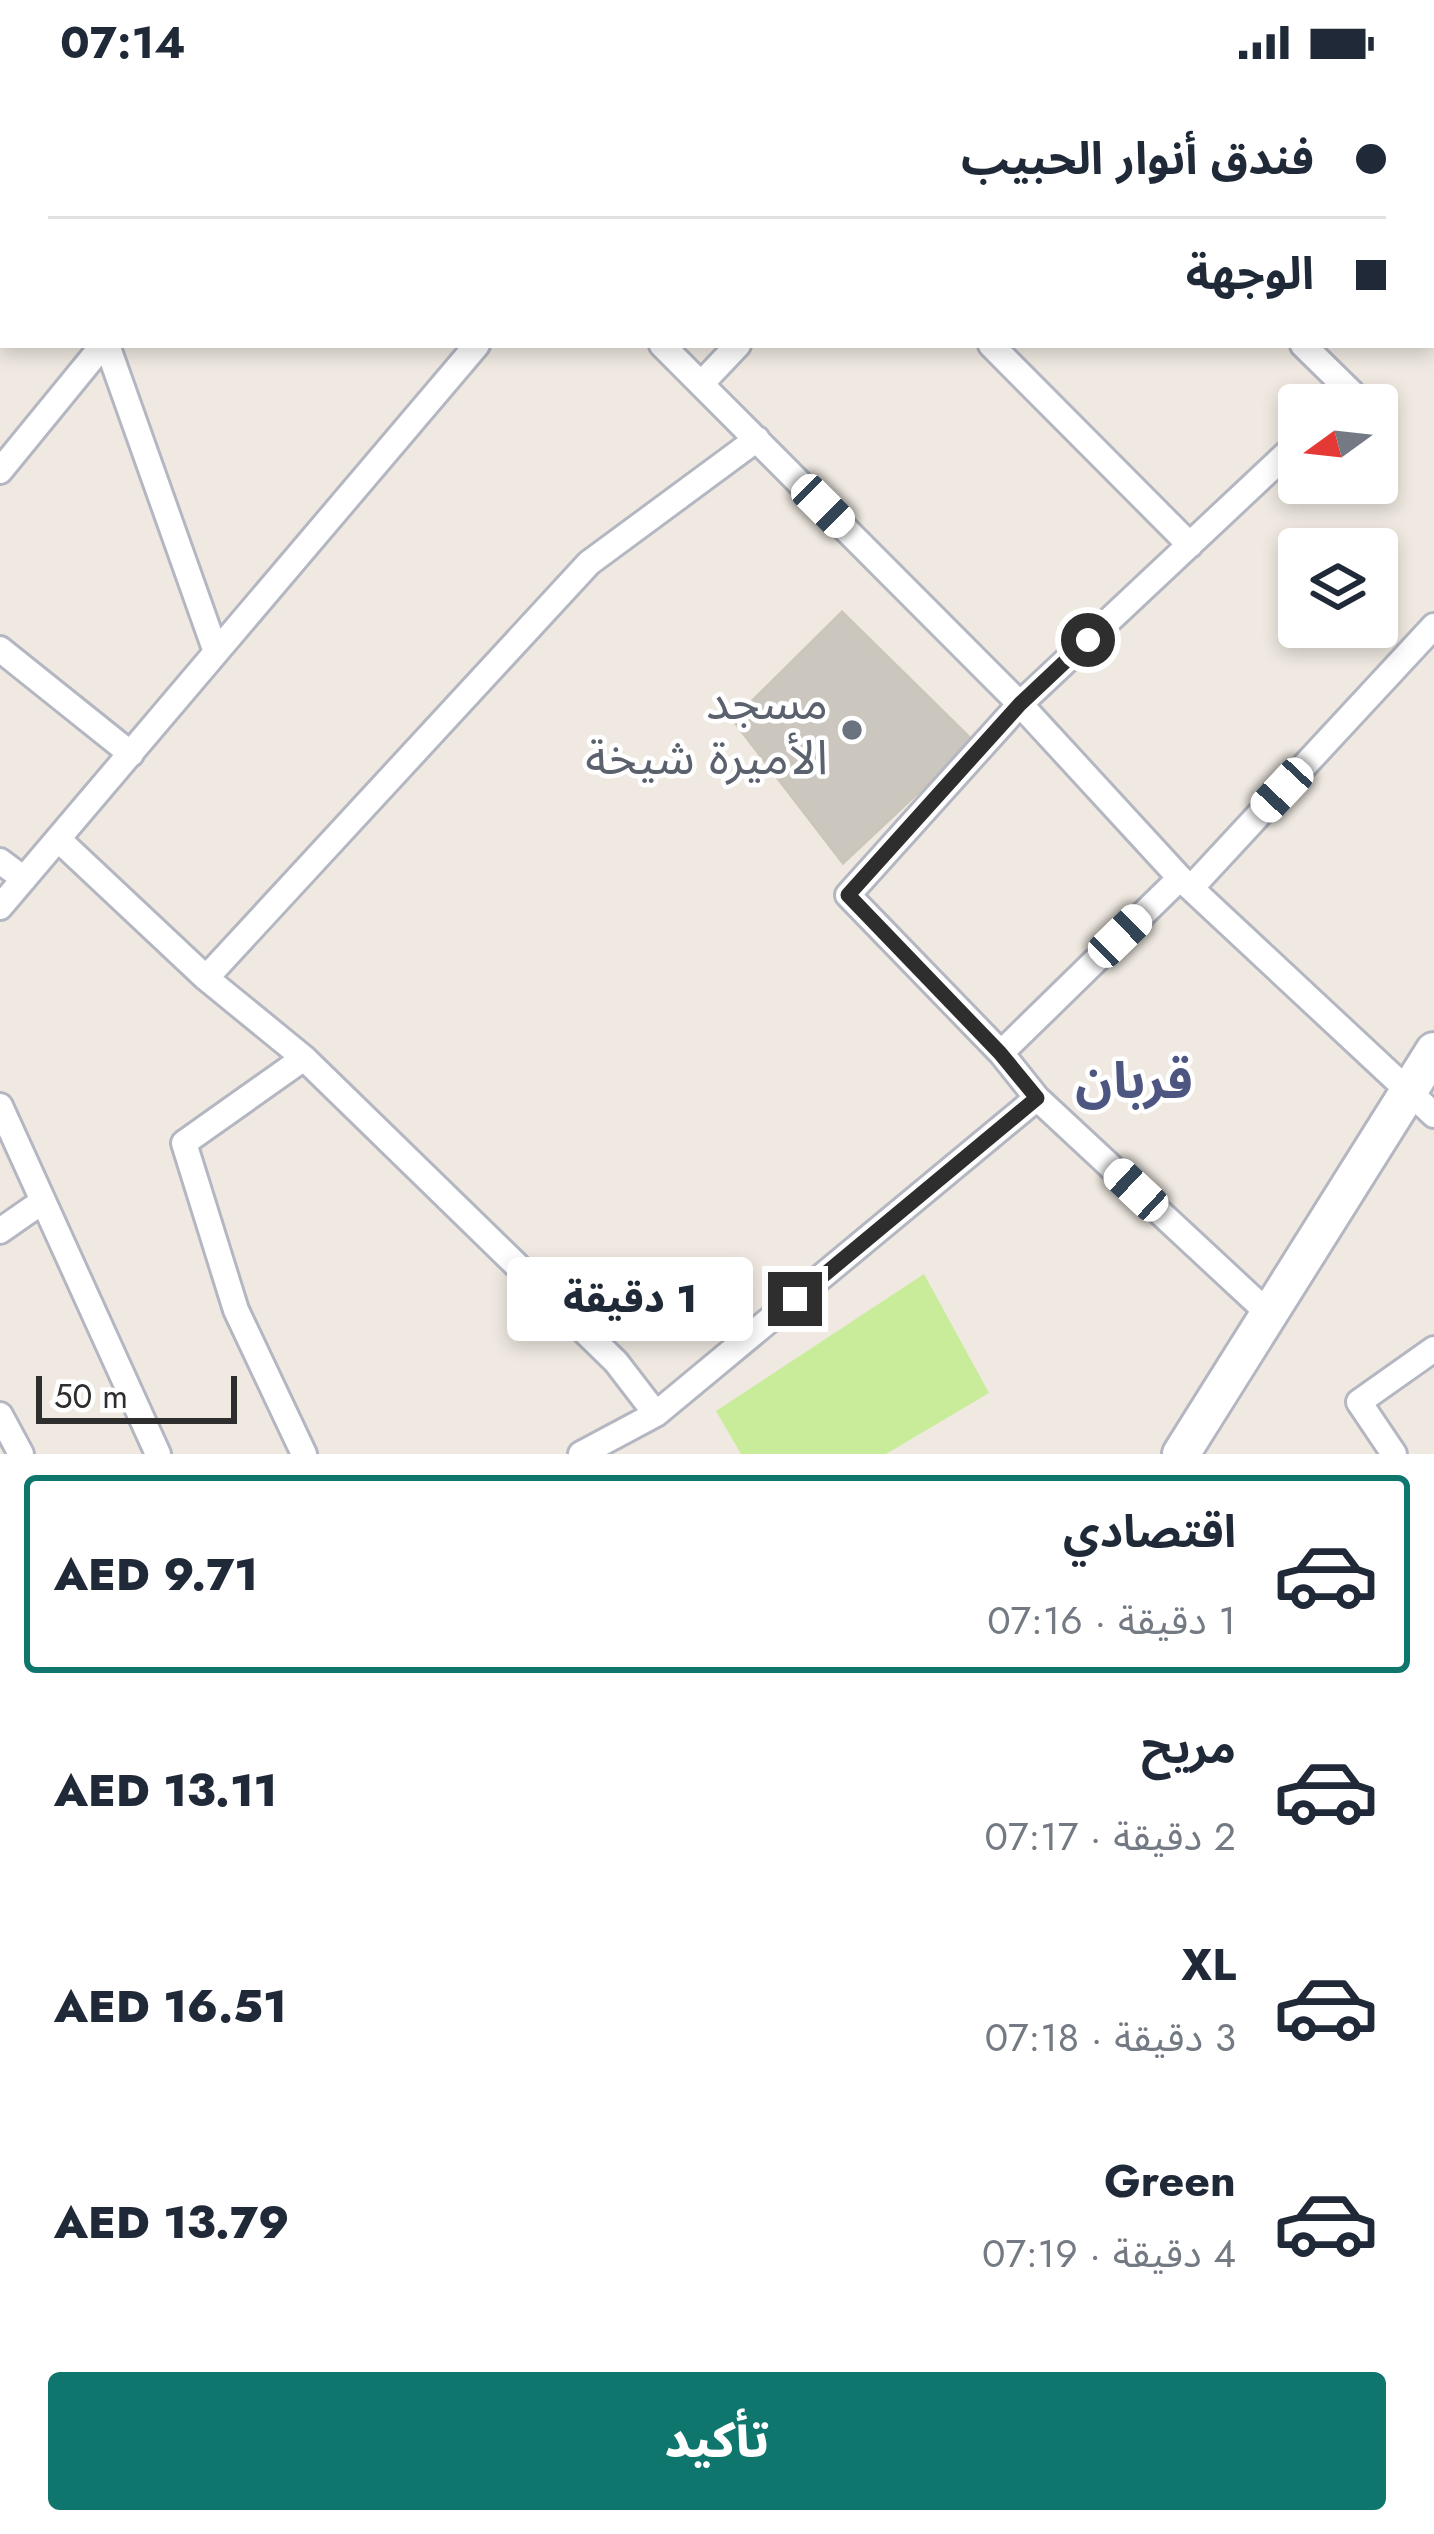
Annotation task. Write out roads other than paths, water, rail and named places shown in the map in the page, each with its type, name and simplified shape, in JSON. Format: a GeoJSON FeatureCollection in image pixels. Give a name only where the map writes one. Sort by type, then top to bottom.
{"type":"FeatureCollection","features":[{"type":"Feature","properties":{"kind":"main road"},"geometry":{"type":"LineString","coordinates":[[1181,1454],[1267,1312],[1421,1104],[1434,1051]]}},
{"type":"Feature","properties":{"kind":"street"},"geometry":{"type":"LineString","coordinates":[[0,471],[102,348]]}},
{"type":"Feature","properties":{"kind":"street"},"geometry":{"type":"LineString","coordinates":[[106,348],[216,652]]}},
{"type":"Feature","properties":{"kind":"street"},"geometry":{"type":"LineString","coordinates":[[0,907],[474,348]]}},
{"type":"Feature","properties":{"kind":"street"},"geometry":{"type":"LineString","coordinates":[[665,348],[1020,704],[1185,883],[1421,1104]]}},
{"type":"Feature","properties":{"kind":"street"},"geometry":{"type":"LineString","coordinates":[[701,384],[735,348]]}},
{"type":"Feature","properties":{"kind":"street"},"geometry":{"type":"LineString","coordinates":[[994,348],[1190,545]]}},
{"type":"Feature","properties":{"kind":"street"},"geometry":{"type":"LineString","coordinates":[[1307,348],[1343,384]]}},
{"type":"Feature","properties":{"kind":"street"},"geometry":{"type":"LineString","coordinates":[[206,978],[589,563],[757,439]]}},
{"type":"Feature","properties":{"kind":"street"},"geometry":{"type":"LineString","coordinates":[[1267,1312],[1037,1098],[848,895],[1020,704],[1278,462]]}},
{"type":"Feature","properties":{"kind":"street"},"geometry":{"type":"LineString","coordinates":[[1000,1053],[1185,883],[1434,626]]}},
{"type":"Feature","properties":{"kind":"street"},"geometry":{"type":"LineString","coordinates":[[0,649],[131,754]]}},
{"type":"Feature","properties":{"kind":"street"},"geometry":{"type":"LineString","coordinates":[[58,839],[206,978],[304,1058],[616,1362],[656,1414]]}},
{"type":"Feature","properties":{"kind":"street"},"geometry":{"type":"LineString","coordinates":[[0,861],[24,879]]}},
{"type":"Feature","properties":{"kind":"street"},"geometry":{"type":"LineString","coordinates":[[304,1058],[184,1143],[236,1310],[304,1454]]}},
{"type":"Feature","properties":{"kind":"street"},"geometry":{"type":"LineString","coordinates":[[581,1454],[656,1414],[1037,1098]]}},
{"type":"Feature","properties":{"kind":"street"},"geometry":{"type":"LineString","coordinates":[[0,1106],[158,1454]]}},
{"type":"Feature","properties":{"kind":"street"},"geometry":{"type":"LineString","coordinates":[[0,1231],[44,1202]]}},
{"type":"Feature","properties":{"kind":"street"},"geometry":{"type":"LineString","coordinates":[[1394,1454],[1359,1402],[1434,1349]]}},
{"type":"Feature","properties":{"kind":"street"},"geometry":{"type":"LineString","coordinates":[[0,1415],[21,1454]]}},
{"type":"Feature","properties":{"kind":"place","name":"مسجد الأميرة شيخة"},"geometry":{"type":"Point","coordinates":[852,730]}},
{"type":"Feature","properties":{"kind":"district","name":"قربان"},"geometry":{"type":"Point","coordinates":[1134,1080]}}]}
